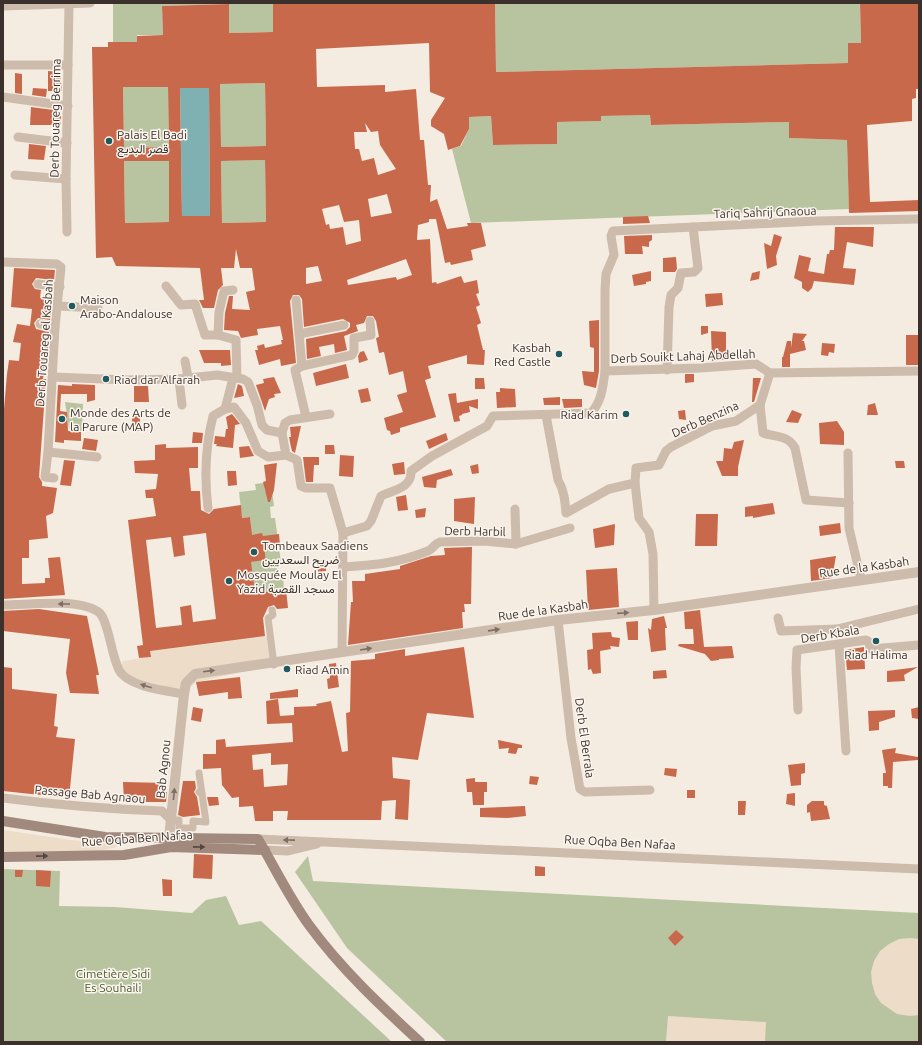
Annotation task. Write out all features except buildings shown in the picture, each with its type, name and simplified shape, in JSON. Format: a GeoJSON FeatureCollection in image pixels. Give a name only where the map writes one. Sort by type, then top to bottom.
{"type":"FeatureCollection","features":[{"type":"Feature","properties":{"kind":"main road","name":"Rue Oqba Ben Nafaa"},"geometry":{"type":"LineString","coordinates":[[3,821],[105,837],[265,850]]}},
{"type":"Feature","properties":{"kind":"main road","name":"Rue Oqba Ben Nafaa"},"geometry":{"type":"LineString","coordinates":[[3,856],[124,855],[170,842],[258,840]]}},
{"type":"Feature","properties":{"kind":"main road"},"geometry":{"type":"LineString","coordinates":[[258,840],[265,850],[278,876],[309,925],[328,949],[374,999],[420,1042]]}},
{"type":"Feature","properties":{"kind":"street"},"geometry":{"type":"LineString","coordinates":[[3,6],[90,3]]}},
{"type":"Feature","properties":{"kind":"street","name":"Derb Touareg Berrima"},"geometry":{"type":"LineString","coordinates":[[67,232],[66,179],[69,4]]}},
{"type":"Feature","properties":{"kind":"street"},"geometry":{"type":"LineString","coordinates":[[3,65],[68,65]]}},
{"type":"Feature","properties":{"kind":"street"},"geometry":{"type":"LineString","coordinates":[[3,97],[68,106]]}},
{"type":"Feature","properties":{"kind":"street"},"geometry":{"type":"LineString","coordinates":[[18,137],[67,143]]}},
{"type":"Feature","properties":{"kind":"street"},"geometry":{"type":"LineString","coordinates":[[15,175],[66,179]]}},
{"type":"Feature","properties":{"kind":"street","name":"Tariq Sahrij Gnaoua"},"geometry":{"type":"LineString","coordinates":[[604,370],[606,274],[614,255],[611,236],[613,231],[919,219]]}},
{"type":"Feature","properties":{"kind":"street"},"geometry":{"type":"LineString","coordinates":[[667,370],[670,295],[678,288],[681,273],[694,272],[698,268],[693,227]]}},
{"type":"Feature","properties":{"kind":"street","name":"Derb Touareg el Kasbah"},"geometry":{"type":"LineString","coordinates":[[3,262],[58,265],[61,267],[52,377],[50,452],[45,477],[54,478]]}},
{"type":"Feature","properties":{"kind":"street"},"geometry":{"type":"LineString","coordinates":[[38,284],[60,287]]}},
{"type":"Feature","properties":{"kind":"street"},"geometry":{"type":"LineString","coordinates":[[166,286],[181,305],[195,304],[205,340],[218,335],[236,340],[238,378],[225,409]]}},
{"type":"Feature","properties":{"kind":"street"},"geometry":{"type":"LineString","coordinates":[[218,335],[219,312],[224,291],[233,290]]}},
{"type":"Feature","properties":{"kind":"street"},"geometry":{"type":"LineString","coordinates":[[296,300],[302,366]]}},
{"type":"Feature","properties":{"kind":"street"},"geometry":{"type":"LineString","coordinates":[[58,306],[98,308]]}},
{"type":"Feature","properties":{"kind":"street"},"geometry":{"type":"LineString","coordinates":[[306,417],[295,372],[296,368],[352,355],[354,351],[354,338],[370,335],[370,321]]}},
{"type":"Feature","properties":{"kind":"street"},"geometry":{"type":"LineString","coordinates":[[40,324],[55,327]]}},
{"type":"Feature","properties":{"kind":"street"},"geometry":{"type":"LineString","coordinates":[[299,334],[344,325]]}},
{"type":"Feature","properties":{"kind":"street"},"geometry":{"type":"LineString","coordinates":[[185,361],[188,377]]}},
{"type":"Feature","properties":{"kind":"street","name":"Derb Souikt Lahaj Abdellah"},"geometry":{"type":"LineString","coordinates":[[343,533],[367,526],[371,521],[381,496],[409,484],[411,471],[432,456],[487,426],[493,416],[591,413],[597,406],[601,396],[604,370],[667,370],[756,364],[770,373]]}},
{"type":"Feature","properties":{"kind":"street"},"geometry":{"type":"LineString","coordinates":[[849,503],[806,500],[795,448],[791,442],[786,439],[763,433],[760,405],[770,373],[919,371]]}},
{"type":"Feature","properties":{"kind":"street"},"geometry":{"type":"LineString","coordinates":[[52,377],[128,380],[179,379],[217,375],[238,378],[248,382],[257,405],[262,425],[267,430],[282,433]]}},
{"type":"Feature","properties":{"kind":"street"},"geometry":{"type":"LineString","coordinates":[[179,379],[182,405]]}},
{"type":"Feature","properties":{"kind":"street","name":"Derb Benzina"},"geometry":{"type":"LineString","coordinates":[[654,610],[653,554],[649,532],[639,518],[635,483],[636,468],[659,465],[666,451],[671,447],[712,426],[736,421],[760,405]]}},
{"type":"Feature","properties":{"kind":"street"},"geometry":{"type":"LineString","coordinates":[[208,508],[204,465],[206,447],[213,416],[225,409],[234,407],[246,423],[258,452],[268,457],[286,455],[297,460],[301,486],[306,488],[330,488],[343,533],[344,567],[342,652]]}},
{"type":"Feature","properties":{"kind":"street"},"geometry":{"type":"LineString","coordinates":[[286,455],[282,433],[285,423],[306,417],[330,414]]}},
{"type":"Feature","properties":{"kind":"street"},"geometry":{"type":"LineString","coordinates":[[546,415],[558,480],[564,498],[566,513],[609,489],[635,483]]}},
{"type":"Feature","properties":{"kind":"street"},"geometry":{"type":"LineString","coordinates":[[50,452],[97,457]]}},
{"type":"Feature","properties":{"kind":"street"},"geometry":{"type":"LineString","coordinates":[[848,453],[850,534],[861,579]]}},
{"type":"Feature","properties":{"kind":"street"},"geometry":{"type":"LineString","coordinates":[[515,509],[516,544],[570,528]]}},
{"type":"Feature","properties":{"kind":"street","name":"Derb Harbil"},"geometry":{"type":"LineString","coordinates":[[344,567],[391,563],[430,551],[436,543],[440,542],[484,541],[516,544]]}},
{"type":"Feature","properties":{"kind":"street","name":"Rue de la Kasbah"},"geometry":{"type":"LineString","coordinates":[[184,694],[186,683],[195,674],[274,664],[342,652],[558,620],[654,610],[861,579],[919,572]]}},
{"type":"Feature","properties":{"kind":"street"},"geometry":{"type":"LineString","coordinates":[[3,605],[69,604],[86,606],[98,611],[105,621],[120,672],[143,685],[184,694]]}},
{"type":"Feature","properties":{"kind":"street"},"geometry":{"type":"LineString","coordinates":[[778,618],[781,631],[837,629],[919,609]]}},
{"type":"Feature","properties":{"kind":"street"},"geometry":{"type":"LineString","coordinates":[[272,610],[273,615],[268,618],[274,664]]}},
{"type":"Feature","properties":{"kind":"street","name":"Derb El Berrala"},"geometry":{"type":"LineString","coordinates":[[558,620],[571,738],[580,789],[585,792],[650,790]]}},
{"type":"Feature","properties":{"kind":"street","name":"Derb Kbala"},"geometry":{"type":"LineString","coordinates":[[798,710],[796,668],[797,650],[866,640],[868,641],[871,649],[919,645]]}},
{"type":"Feature","properties":{"kind":"street"},"geometry":{"type":"LineString","coordinates":[[839,645],[846,751]]}},
{"type":"Feature","properties":{"kind":"street","name":"Bab Agnou"},"geometry":{"type":"LineString","coordinates":[[170,842],[184,694]]}},
{"type":"Feature","properties":{"kind":"street"},"geometry":{"type":"LineString","coordinates":[[171,820],[179,820],[179,828],[193,828],[193,821],[206,822],[200,793],[199,773]]}},
{"type":"Feature","properties":{"kind":"street","name":"Passage Bab Agnaou"},"geometry":{"type":"LineString","coordinates":[[3,798],[122,811],[162,811],[171,820]]}},
{"type":"Feature","properties":{"kind":"street","name":"Rue Oqba Ben Nafaa"},"geometry":{"type":"LineString","coordinates":[[258,840],[301,840],[320,843],[478,848],[919,869]]}},
{"type":"Feature","properties":{"kind":"street","name":"Rue Oqba Ben Nafaa"},"geometry":{"type":"LineString","coordinates":[[265,850],[288,851],[320,843]]}},
{"type":"Feature","properties":{"kind":"green space"},"geometry":{"type":"Polygon","coordinates":[[[113,3],[273,3],[273,32],[229,33],[229,4],[162,6],[163,35],[137,35],[137,42],[113,42],[113,3]]]}},
{"type":"Feature","properties":{"kind":"green space"},"geometry":{"type":"Polygon","coordinates":[[[495,3],[860,3],[861,43],[848,44],[848,63],[496,72],[495,3]]]}},
{"type":"Feature","properties":{"kind":"green space"},"geometry":{"type":"Polygon","coordinates":[[[265,83],[266,146],[221,147],[220,84],[265,83]]]}},
{"type":"Feature","properties":{"kind":"green space"},"geometry":{"type":"Polygon","coordinates":[[[123,87],[168,87],[169,147],[124,148],[123,87]]]}},
{"type":"Feature","properties":{"kind":"green space"},"geometry":{"type":"Polygon","coordinates":[[[650,115],[651,125],[789,122],[789,138],[847,140],[849,209],[471,223],[452,149],[461,146],[469,129],[469,117],[491,116],[493,145],[557,144],[557,122],[600,121],[601,116],[650,115]]]}},
{"type":"Feature","properties":{"kind":"green space"},"geometry":{"type":"Polygon","coordinates":[[[265,160],[266,222],[222,223],[221,161],[265,160]]]}},
{"type":"Feature","properties":{"kind":"green space"},"geometry":{"type":"Polygon","coordinates":[[[124,161],[169,161],[169,222],[125,223],[124,161]]]}},
{"type":"Feature","properties":{"kind":"green space"},"geometry":{"type":"Polygon","coordinates":[[[65,402],[83,404],[82,431],[69,429],[65,402]]]}},
{"type":"Feature","properties":{"kind":"green space"},"geometry":{"type":"Polygon","coordinates":[[[264,483],[265,491],[272,491],[274,506],[270,507],[271,518],[275,518],[281,562],[277,563],[278,577],[283,577],[284,589],[252,593],[248,562],[266,560],[262,534],[245,536],[251,525],[250,517],[242,518],[239,492],[256,490],[255,484],[264,483]]]}},
{"type":"Feature","properties":{"kind":"green space"},"geometry":{"type":"Polygon","coordinates":[[[308,856],[313,881],[919,913],[919,1042],[447,1042],[347,948],[295,872],[308,856]]]}},
{"type":"Feature","properties":{"kind":"green space","name":"Cimetière Sidi Es Souhaili"},"geometry":{"type":"Polygon","coordinates":[[[3,869],[60,871],[59,906],[115,907],[192,913],[206,900],[226,896],[239,925],[261,921],[392,1042],[3,1042],[3,869]]]}},
{"type":"Feature","properties":{"kind":"shaded area"},"geometry":{"type":"Polygon","coordinates":[[[269,636],[274,665],[196,682],[184,692],[144,684],[120,669],[123,661],[150,657],[150,651],[269,636]]]}},
{"type":"Feature","properties":{"kind":"shaded area"},"geometry":{"type":"Polygon","coordinates":[[[3,830],[70,840],[115,844],[117,847],[100,851],[3,853],[3,830]]]}},
{"type":"Feature","properties":{"kind":"shaded area"},"geometry":{"type":"Polygon","coordinates":[[[899,939],[919,939],[919,1015],[910,1016],[897,1014],[881,1003],[875,994],[871,972],[874,961],[880,951],[899,939]]]}},
{"type":"Feature","properties":{"kind":"shaded area"},"geometry":{"type":"Polygon","coordinates":[[[668,1016],[766,1022],[765,1042],[666,1042],[668,1016]]]}},
{"type":"Feature","properties":{"kind":"water"},"geometry":{"type":"Polygon","coordinates":[[[180,88],[209,88],[210,216],[182,216],[180,88]]]}},
{"type":"Feature","properties":{"kind":"place","name":"Palais El Badi قصر البديع"},"geometry":{"type":"Point","coordinates":[109,141]}},
{"type":"Feature","properties":{"kind":"place","name":"Maison Arabo-Andalouse"},"geometry":{"type":"Point","coordinates":[72,306]}},
{"type":"Feature","properties":{"kind":"place","name":"Kasbah Red Castle"},"geometry":{"type":"Point","coordinates":[559,354]}},
{"type":"Feature","properties":{"kind":"place","name":"Riad dar Alfarah"},"geometry":{"type":"Point","coordinates":[106,379]}},
{"type":"Feature","properties":{"kind":"place","name":"Riad Karim"},"geometry":{"type":"Point","coordinates":[626,414]}},
{"type":"Feature","properties":{"kind":"place","name":"Monde des Arts de la Parure (MAP)"},"geometry":{"type":"Point","coordinates":[62,419]}},
{"type":"Feature","properties":{"kind":"place","name":"Tombeaux Saadiens ضريح السعديين"},"geometry":{"type":"Point","coordinates":[254,552]}},
{"type":"Feature","properties":{"kind":"place","name":"Mosquée Moulay El Yazid مسجد القصبة"},"geometry":{"type":"Point","coordinates":[229,581]}},
{"type":"Feature","properties":{"kind":"place","name":"Riad Halima"},"geometry":{"type":"Point","coordinates":[876,641]}},
{"type":"Feature","properties":{"kind":"place","name":"Riad Amin"},"geometry":{"type":"Point","coordinates":[287,669]}}]}
